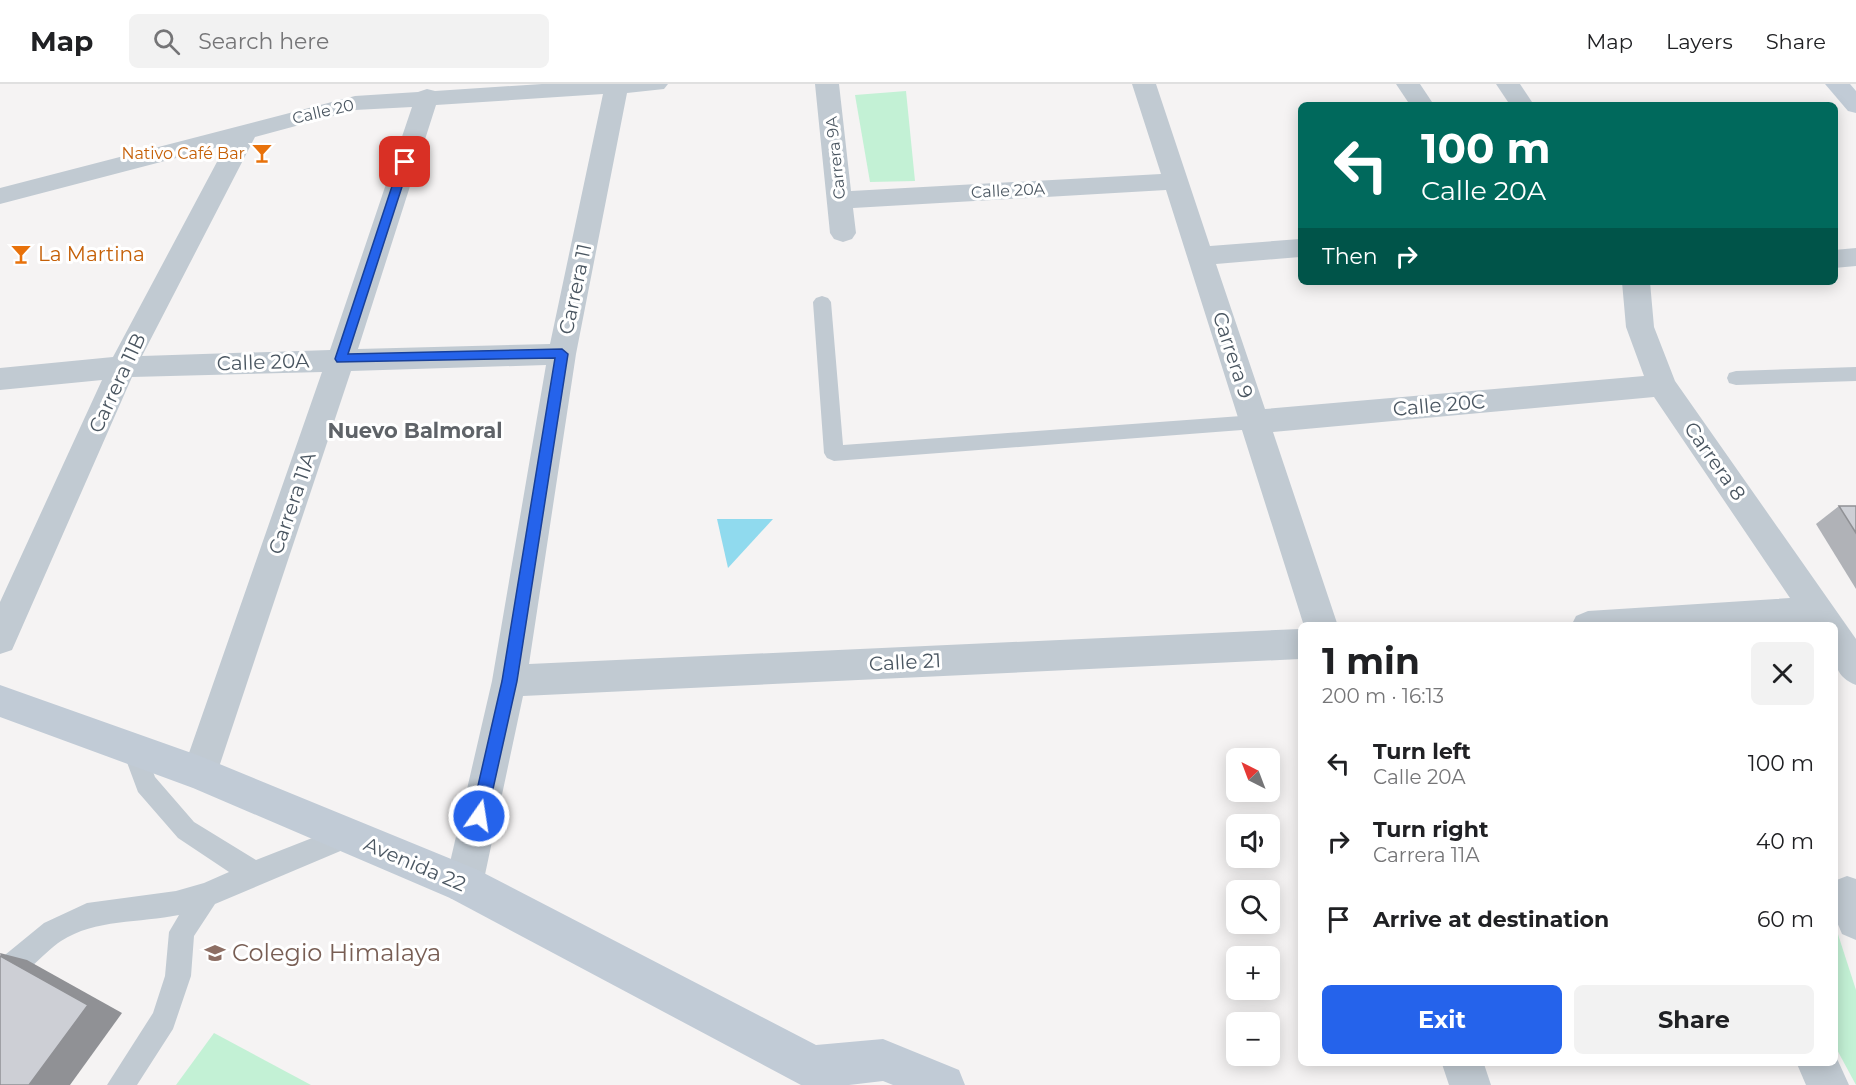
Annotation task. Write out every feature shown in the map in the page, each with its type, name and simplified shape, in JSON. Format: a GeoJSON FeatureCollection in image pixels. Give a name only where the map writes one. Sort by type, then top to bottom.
{"type":"FeatureCollection","features":[{"type":"Feature","properties":{"kind":"street","name":"Calle 20"},"geometry":{"type":"LineString","coordinates":[[0,196],[355,103],[427,96],[656,84]]}},
{"type":"Feature","properties":{"kind":"street","name":"Carrera 9A"},"geometry":{"type":"LineString","coordinates":[[827,84],[843,233]]}},
{"type":"Feature","properties":{"kind":"street","name":"Carrera 9"},"geometry":{"type":"LineString","coordinates":[[1144,84],[1320,622]]}},
{"type":"Feature","properties":{"kind":"street"},"geometry":{"type":"LineString","coordinates":[[1408,84],[1420,102]]}},
{"type":"Feature","properties":{"kind":"street"},"geometry":{"type":"LineString","coordinates":[[1508,84],[1520,102]]}},
{"type":"Feature","properties":{"kind":"street"},"geometry":{"type":"LineString","coordinates":[[1837,84],[1856,106]]}},
{"type":"Feature","properties":{"kind":"street","name":"Carrera 11"},"geometry":{"type":"LineString","coordinates":[[464,885],[510,681],[562,354],[616,86]]}},
{"type":"Feature","properties":{"kind":"street","name":"Carrera 11A"},"geometry":{"type":"LineString","coordinates":[[200,772],[341,359],[427,96]]}},
{"type":"Feature","properties":{"kind":"street","name":"Carrera 11B"},"geometry":{"type":"LineString","coordinates":[[0,639],[122,367],[245,132]]}},
{"type":"Feature","properties":{"kind":"street","name":"Calle 20A"},"geometry":{"type":"LineString","coordinates":[[839,200],[1176,181]]}},
{"type":"Feature","properties":{"kind":"street"},"geometry":{"type":"LineString","coordinates":[[1201,256],[1298,248]]}},
{"type":"Feature","properties":{"kind":"street"},"geometry":{"type":"LineString","coordinates":[[1838,259],[1856,257]]}},
{"type":"Feature","properties":{"kind":"street","name":"Carrera 8"},"geometry":{"type":"LineString","coordinates":[[1636,285],[1640,327],[1662,386],[1826,622]]}},
{"type":"Feature","properties":{"kind":"street","name":"Calle 20A"},"geometry":{"type":"LineString","coordinates":[[0,379],[122,367],[562,354]]}},
{"type":"Feature","properties":{"kind":"street","name":"Calle 20C"},"geometry":{"type":"LineString","coordinates":[[1255,422],[1662,386]]}},
{"type":"Feature","properties":{"kind":"street","name":"Carrera 8"},"geometry":{"type":"LineString","coordinates":[[1838,641],[1856,669]]}},
{"type":"Feature","properties":{"kind":"street","name":"Calle 21"},"geometry":{"type":"LineString","coordinates":[[510,681],[1298,644]]}},
{"type":"Feature","properties":{"kind":"street","name":"Avenida 22"},"geometry":{"type":"LineString","coordinates":[[0,701],[200,772],[464,885],[815,1078],[883,1060],[944,1085]]}},
{"type":"Feature","properties":{"kind":"street"},"geometry":{"type":"LineString","coordinates":[[1464,1066],[1470,1085]]}},
{"type":"Feature","properties":{"kind":"street"},"geometry":{"type":"LineString","coordinates":[[1819,1066],[1828,1085]]}},
{"type":"Feature","properties":{"kind":"lane","name":"Calle 20C"},"geometry":{"type":"LineString","coordinates":[[822,302],[834,453],[1255,422]]}},
{"type":"Feature","properties":{"kind":"lane"},"geometry":{"type":"LineString","coordinates":[[1736,378],[1856,374]]}},
{"type":"Feature","properties":{"kind":"lane"},"geometry":{"type":"LineString","coordinates":[[134,749],[146,784],[186,830],[254,873]]}},
{"type":"Feature","properties":{"kind":"lane"},"geometry":{"type":"LineString","coordinates":[[0,978],[16,961],[53,932],[87,916],[176,903],[206,895],[254,873],[348,836]]}},
{"type":"Feature","properties":{"kind":"lane"},"geometry":{"type":"LineString","coordinates":[[121,1085],[164,1020],[178,976],[182,932],[206,895]]}},
{"type":"Feature","properties":{"kind":"green space"},"geometry":{"type":"Polygon","coordinates":[[[906,91],[915,181],[870,182],[855,95],[906,91]]]}},
{"type":"Feature","properties":{"kind":"green space"},"geometry":{"type":"Polygon","coordinates":[[[1838,934],[1856,990],[1856,1085],[1838,1052],[1838,934]]]}},
{"type":"Feature","properties":{"kind":"green space"},"geometry":{"type":"Polygon","coordinates":[[[214,1033],[311,1085],[176,1085],[214,1033]]]}},
{"type":"Feature","properties":{"kind":"water"},"geometry":{"type":"Polygon","coordinates":[[[717,519],[773,519],[728,568],[717,519]]]}},
{"type":"Feature","properties":{"kind":"building"},"geometry":{"type":"Polygon","coordinates":[[[1839,506],[1856,506],[1856,533],[1839,506]]]}},
{"type":"Feature","properties":{"kind":"building"},"geometry":{"type":"Polygon","coordinates":[[[0,956],[88,1005],[29,1085],[0,1085],[0,956]]]}},
{"type":"Feature","properties":{"kind":"place","name":"Nativo Café Bar"},"geometry":{"type":"Point","coordinates":[262,153]}},
{"type":"Feature","properties":{"kind":"place","name":"La Martina"},"geometry":{"type":"Point","coordinates":[21,254]}},
{"type":"Feature","properties":{"kind":"place","name":"Colegio Himalaya"},"geometry":{"type":"Point","coordinates":[215,953]}},
{"type":"Feature","properties":{"kind":"district","name":"Nuevo Balmoral"},"geometry":{"type":"Point","coordinates":[415,431]}},
{"type":"Feature","properties":{"kind":"route"},"geometry":{"type":"LineString","coordinates":[[405,162],[341,359],[562,354],[510,681],[479,816]]}}]}
